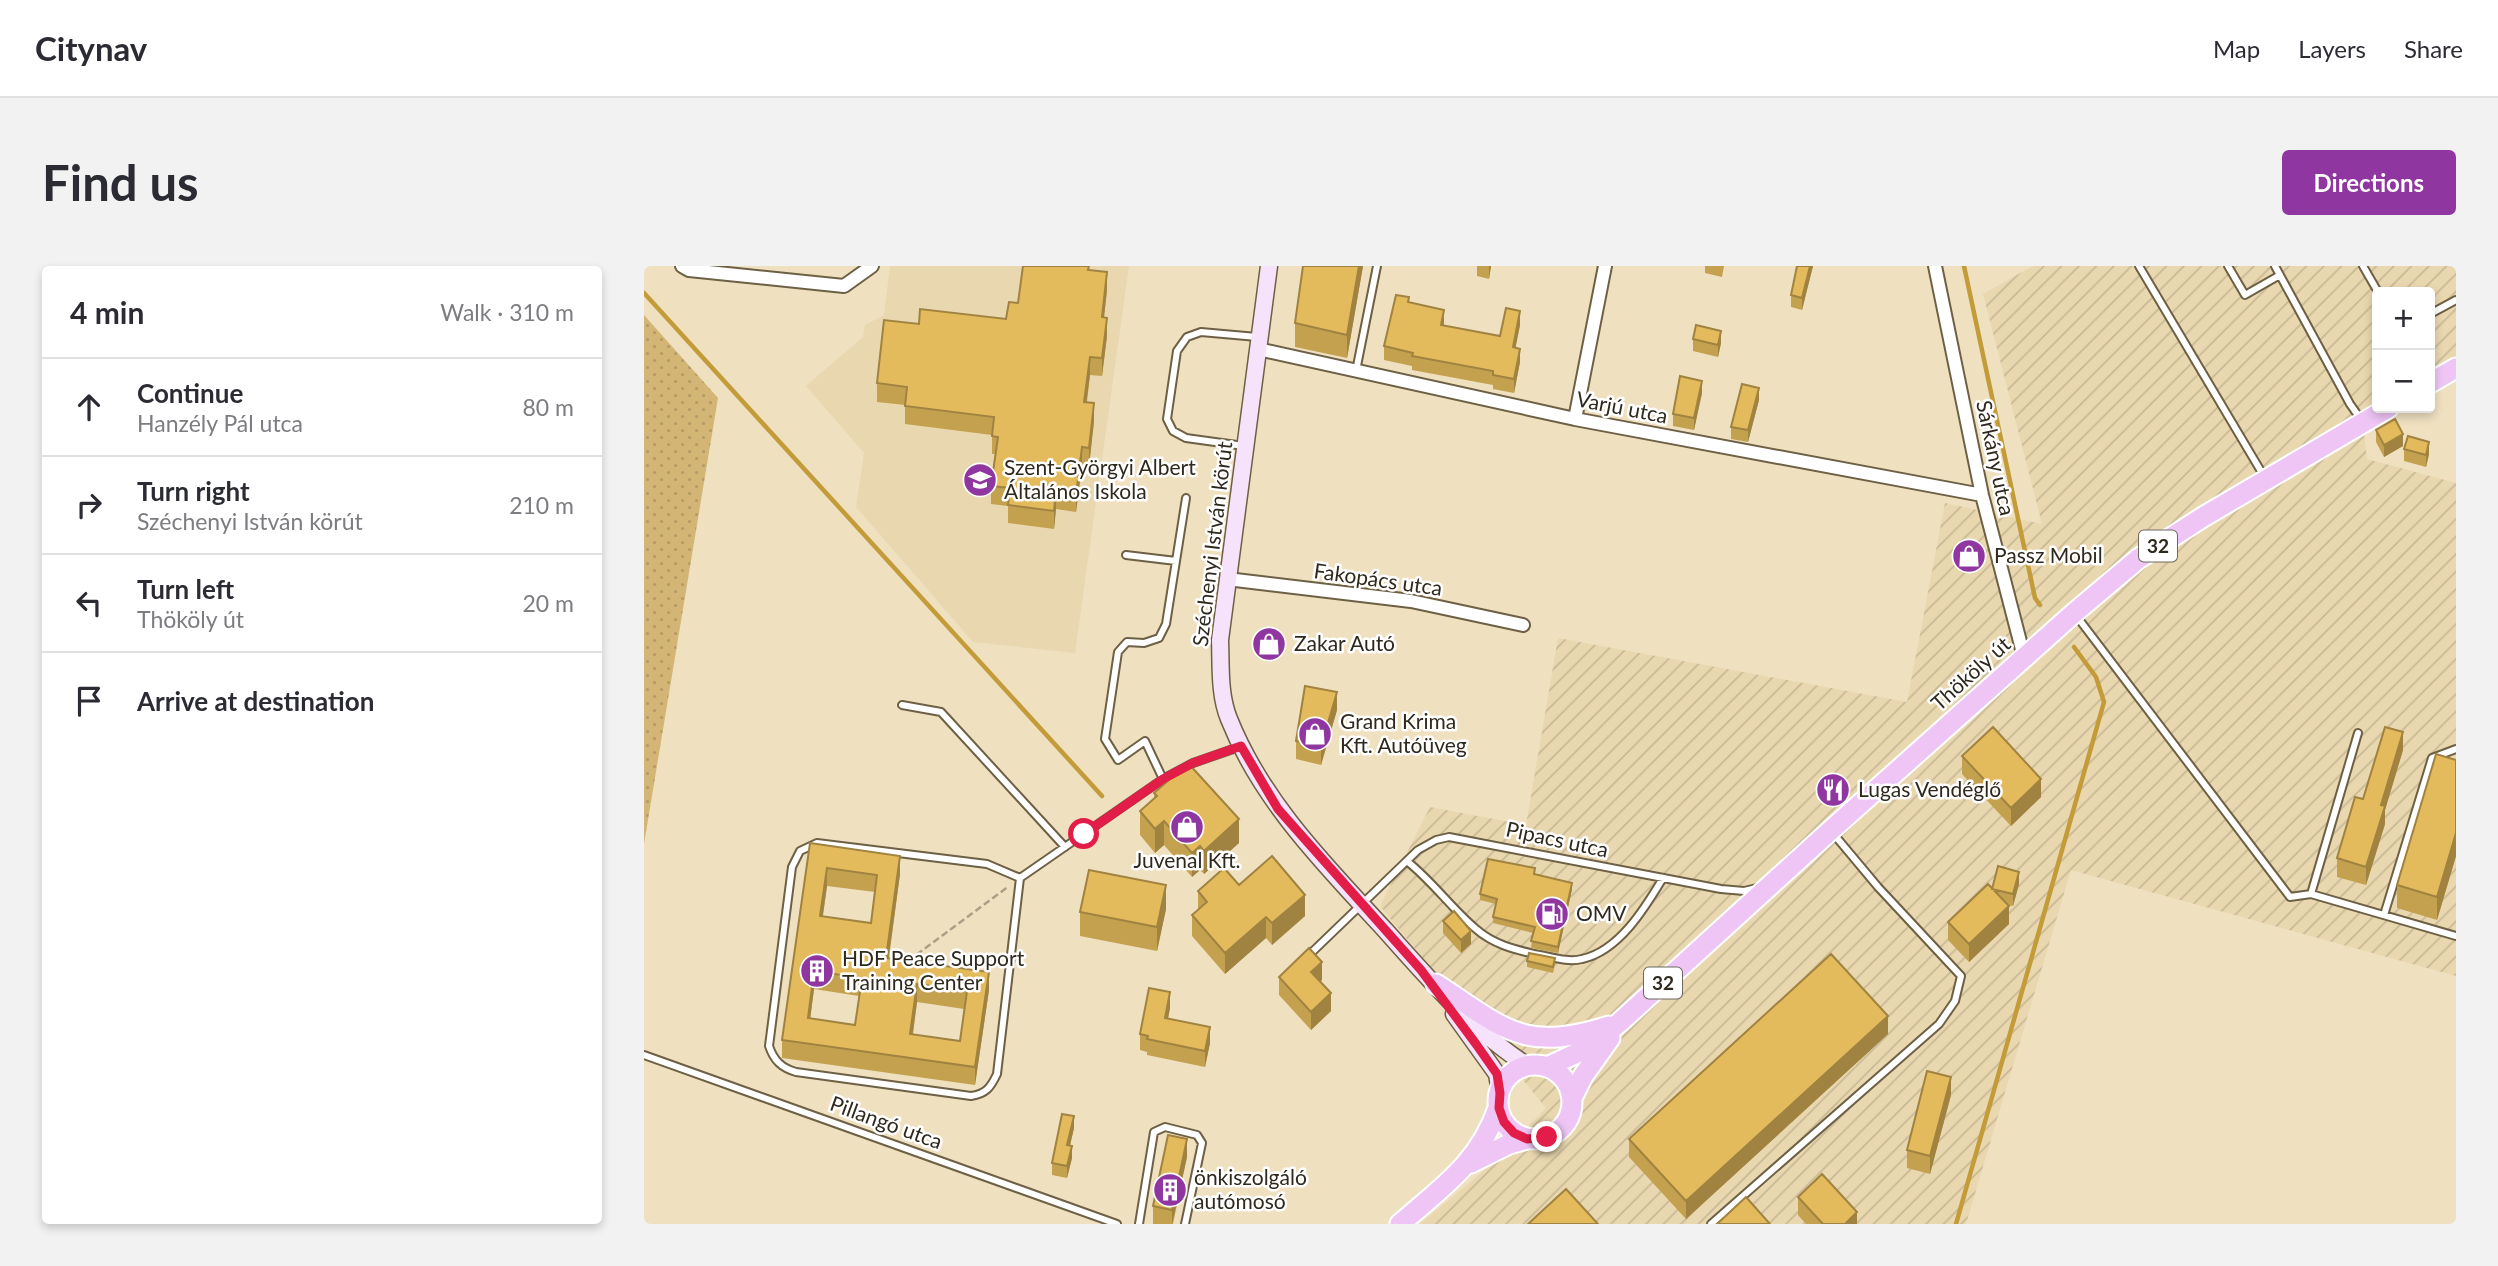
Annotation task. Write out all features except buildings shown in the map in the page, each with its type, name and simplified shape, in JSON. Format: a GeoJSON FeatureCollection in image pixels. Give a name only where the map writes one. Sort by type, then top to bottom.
{"type":"FeatureCollection","features":[{"type":"Feature","properties":{"kind":"main road"},"geometry":{"type":"LineString","coordinates":[[2435,380],[2456,368]]}},
{"type":"Feature","properties":{"kind":"main road","name":"Thököly út"},"geometry":{"type":"LineString","coordinates":[[1499,1100],[1506,1080],[1516,1071],[1590,1047],[1620,1022],[2024,657],[2138,559],[2380,413]]}},
{"type":"Feature","properties":{"kind":"main road"},"geometry":{"type":"LineString","coordinates":[[1436,984],[1497,1025],[1524,1035],[1550,1039],[1572,1037],[1620,1022]]}},
{"type":"Feature","properties":{"kind":"main road","name":"Thököly út"},"geometry":{"type":"LineString","coordinates":[[1527,1139],[1556,1133],[1569,1118],[1572,1098],[1583,1076],[1620,1022]]}},
{"type":"Feature","properties":{"kind":"main road"},"geometry":{"type":"LineString","coordinates":[[1538,1066],[1562,1078],[1572,1098]]}},
{"type":"Feature","properties":{"kind":"main road"},"geometry":{"type":"LineString","coordinates":[[1499,1100],[1504,1122],[1514,1133],[1527,1139]]}},
{"type":"Feature","properties":{"kind":"main road","name":"32"},"geometry":{"type":"LineString","coordinates":[[1400,1224],[1468,1164],[1491,1129],[1499,1100]]}},
{"type":"Feature","properties":{"kind":"main road","name":"32"},"geometry":{"type":"LineString","coordinates":[[1468,1164],[1509,1144],[1527,1139]]}},
{"type":"Feature","properties":{"kind":"street"},"geometry":{"type":"LineString","coordinates":[[682,266],[689,270],[844,286],[872,266]]}},
{"type":"Feature","properties":{"kind":"street","name":"Széchenyi István körút"},"geometry":{"type":"LineString","coordinates":[[1269,266],[1220,640],[1221,681],[1227,716],[1241,746],[1278,809],[1361,905],[1475,1024],[1511,1055],[1538,1066]]}},
{"type":"Feature","properties":{"kind":"street"},"geometry":{"type":"LineString","coordinates":[[1575,419],[1605,266]]}},
{"type":"Feature","properties":{"kind":"street","name":"Sárkány utca"},"geometry":{"type":"LineString","coordinates":[[1935,266],[1982,495],[2024,657]]}},
{"type":"Feature","properties":{"kind":"street","name":"Varjú utca"},"geometry":{"type":"LineString","coordinates":[[1258,343],[1356,371],[1575,419],[1982,495]]}},
{"type":"Feature","properties":{"kind":"street","name":"Fakopács utca"},"geometry":{"type":"LineString","coordinates":[[1227,579],[1411,601],[1523,625]]}},
{"type":"Feature","properties":{"kind":"street","name":"Széchenyi István körút"},"geometry":{"type":"LineString","coordinates":[[1421,970],[1497,1074],[1499,1100]]}},
{"type":"Feature","properties":{"kind":"lane"},"geometry":{"type":"LineString","coordinates":[[1356,371],[1377,266]]}},
{"type":"Feature","properties":{"kind":"lane"},"geometry":{"type":"LineString","coordinates":[[2139,266],[2266,480]]}},
{"type":"Feature","properties":{"kind":"lane"},"geometry":{"type":"LineString","coordinates":[[2228,266],[2245,295],[2280,275]]}},
{"type":"Feature","properties":{"kind":"lane"},"geometry":{"type":"LineString","coordinates":[[2275,266],[2363,423]]}},
{"type":"Feature","properties":{"kind":"lane"},"geometry":{"type":"LineString","coordinates":[[2363,266],[2375,287]]}},
{"type":"Feature","properties":{"kind":"lane"},"geometry":{"type":"LineString","coordinates":[[2435,311],[2456,300]]}},
{"type":"Feature","properties":{"kind":"lane"},"geometry":{"type":"LineString","coordinates":[[1245,446],[1186,438],[1173,432],[1167,419],[1177,351],[1187,337],[1202,331],[1258,343]]}},
{"type":"Feature","properties":{"kind":"lane"},"geometry":{"type":"LineString","coordinates":[[1163,779],[1145,741],[1118,760],[1105,738],[1118,652],[1127,642],[1144,643],[1158,638],[1166,624],[1186,498]]}},
{"type":"Feature","properties":{"kind":"lane"},"geometry":{"type":"LineString","coordinates":[[1126,555],[1175,561]]}},
{"type":"Feature","properties":{"kind":"lane"},"geometry":{"type":"LineString","coordinates":[[2074,613],[2290,897],[2311,894],[2456,936]]}},
{"type":"Feature","properties":{"kind":"lane"},"geometry":{"type":"LineString","coordinates":[[902,705],[941,712],[1065,847]]}},
{"type":"Feature","properties":{"kind":"lane"},"geometry":{"type":"LineString","coordinates":[[2311,894],[2358,733]]}},
{"type":"Feature","properties":{"kind":"lane"},"geometry":{"type":"LineString","coordinates":[[1020,878],[987,863],[817,843],[800,851],[792,867],[769,1046],[772,1055],[785,1069],[796,1072],[971,1096],[981,1095],[988,1090],[997,1074],[1020,878],[1163,779],[1193,763],[1241,746]]}},
{"type":"Feature","properties":{"kind":"lane"},"geometry":{"type":"LineString","coordinates":[[2384,915],[2432,758],[2456,749]]}},
{"type":"Feature","properties":{"kind":"lane"},"geometry":{"type":"LineString","coordinates":[[1711,1224],[1939,1024],[1955,1001],[1961,976],[1878,887],[1831,830]]}},
{"type":"Feature","properties":{"kind":"lane","name":"Pipacs utca"},"geometry":{"type":"LineString","coordinates":[[1297,966],[1418,850],[1449,836],[1744,891],[1770,886]]}},
{"type":"Feature","properties":{"kind":"lane"},"geometry":{"type":"LineString","coordinates":[[1408,862],[1476,929],[1493,942],[1513,950],[1568,960],[1581,960],[1598,953],[1615,940],[1643,910],[1663,878]]}},
{"type":"Feature","properties":{"kind":"lane","name":"Pillangó utca"},"geometry":{"type":"LineString","coordinates":[[644,1055],[1117,1224]]}},
{"type":"Feature","properties":{"kind":"lane"},"geometry":{"type":"LineString","coordinates":[[1139,1224],[1154,1132],[1165,1127],[1197,1135],[1202,1143],[1185,1224]]}},
{"type":"Feature","properties":{"kind":"path"},"geometry":{"type":"LineString","coordinates":[[908,961],[1020,878]]}},
{"type":"Feature","properties":{"kind":"shaded area","name":"Szent-Györgyi Albert Általános Iskola"},"geometry":{"type":"Polygon","coordinates":[[[890,266],[1129,266],[1075,653],[973,642],[856,507],[864,453],[806,386],[863,337],[865,325],[884,315],[890,266]]]}},
{"type":"Feature","properties":{"kind":"shaded area"},"geometry":{"type":"Polygon","coordinates":[[[2033,266],[2456,266],[2456,364],[2435,378],[2435,287],[2372,287],[2372,413],[2363,423],[2367,459],[2456,483],[2456,976],[2071,870],[1966,1224],[1420,1224],[1500,1157],[1546,1108],[1380,906],[1430,807],[1526,825],[1558,638],[1907,702],[1945,503],[2042,524],[1983,294],[2033,266]]]}},
{"type":"Feature","properties":{"kind":"shaded area"},"geometry":{"type":"Polygon","coordinates":[[[644,315],[718,398],[644,844],[644,315]]]}},
{"type":"Feature","properties":{"kind":"waterway"},"geometry":{"type":"LineString","coordinates":[[1964,266],[2035,598],[2040,605]]}},
{"type":"Feature","properties":{"kind":"waterway"},"geometry":{"type":"LineString","coordinates":[[644,293],[1102,796]]}},
{"type":"Feature","properties":{"kind":"waterway"},"geometry":{"type":"LineString","coordinates":[[1956,1224],[2104,702],[2096,677],[2074,647]]}},
{"type":"Feature","properties":{"kind":"place","name":"Szent-Györgyi Albert Általános Iskola"},"geometry":{"type":"Point","coordinates":[980,480]}},
{"type":"Feature","properties":{"kind":"place","name":"Passz Mobil"},"geometry":{"type":"Point","coordinates":[1969,556]}},
{"type":"Feature","properties":{"kind":"place","name":"Zakar Autó"},"geometry":{"type":"Point","coordinates":[1269,644]}},
{"type":"Feature","properties":{"kind":"place","name":"Grand Krima Kft. Autóüveg"},"geometry":{"type":"Point","coordinates":[1315,734]}},
{"type":"Feature","properties":{"kind":"place","name":"Lugas Vendéglő"},"geometry":{"type":"Point","coordinates":[1833,790]}},
{"type":"Feature","properties":{"kind":"place","name":"Juvenal Kft."},"geometry":{"type":"Point","coordinates":[1187,827]}},
{"type":"Feature","properties":{"kind":"place","name":"OMV"},"geometry":{"type":"Point","coordinates":[1552,914]}},
{"type":"Feature","properties":{"kind":"place","name":"HDF Peace Support Training Center"},"geometry":{"type":"Point","coordinates":[817,971]}},
{"type":"Feature","properties":{"kind":"place","name":"önkiszolgáló autómosó"},"geometry":{"type":"Point","coordinates":[1170,1190]}},
{"type":"Feature","properties":{"kind":"route"},"geometry":{"type":"LineString","coordinates":[[1084,834],[1163,779],[1193,763],[1241,746],[1278,809],[1421,970],[1497,1074],[1499,1108],[1504,1122],[1514,1133],[1527,1139],[1547,1137]]}}]}
